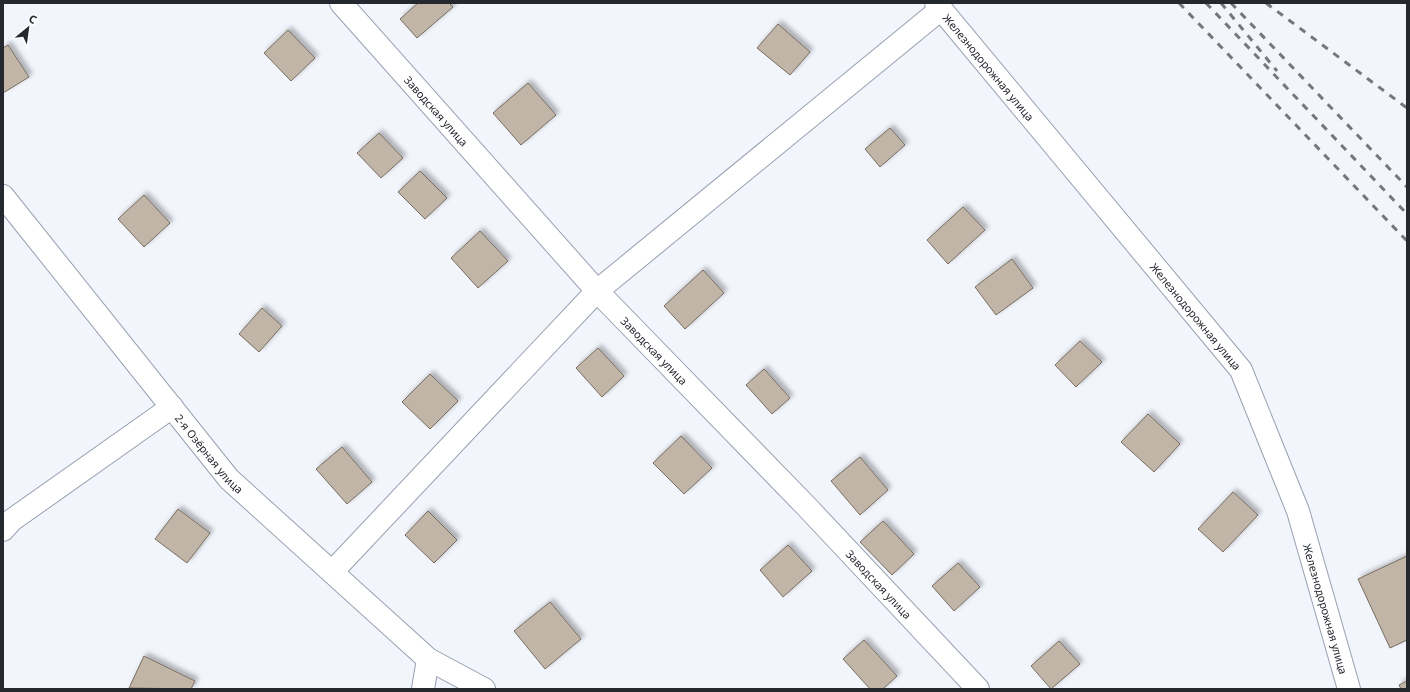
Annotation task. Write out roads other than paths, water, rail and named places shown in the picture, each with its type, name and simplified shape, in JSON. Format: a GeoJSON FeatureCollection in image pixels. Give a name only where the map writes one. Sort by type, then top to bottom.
{"type":"FeatureCollection","features":[{"type":"Feature","properties":{"kind":"street","name":"Заводская улица"},"geometry":{"type":"LineString","coordinates":[[341,3],[597,291],[802,502],[978,689]]}},
{"type":"Feature","properties":{"kind":"street"},"geometry":{"type":"LineString","coordinates":[[332,572],[597,291],[939,6]]}},
{"type":"Feature","properties":{"kind":"street","name":"Железнодорожная улица"},"geometry":{"type":"LineString","coordinates":[[939,6],[1242,370],[1298,511],[1349,689]]}},
{"type":"Feature","properties":{"kind":"street","name":"2-я Озёрная улица"},"geometry":{"type":"LineString","coordinates":[[3,196],[229,479],[428,658],[484,689]]}},
{"type":"Feature","properties":{"kind":"street"},"geometry":{"type":"LineString","coordinates":[[3,530],[12,520],[172,407]]}},
{"type":"Feature","properties":{"kind":"street"},"geometry":{"type":"LineString","coordinates":[[423,689],[428,658]]}},
{"type":"Feature","properties":{"kind":"railway"},"geometry":{"type":"LineString","coordinates":[[1179,3],[1407,241]]}},
{"type":"Feature","properties":{"kind":"railway"},"geometry":{"type":"LineString","coordinates":[[1206,3],[1407,214]]}},
{"type":"Feature","properties":{"kind":"railway"},"geometry":{"type":"LineString","coordinates":[[1221,3],[1277,71]]}},
{"type":"Feature","properties":{"kind":"railway"},"geometry":{"type":"LineString","coordinates":[[1231,3],[1407,187]]}},
{"type":"Feature","properties":{"kind":"railway"},"geometry":{"type":"LineString","coordinates":[[1266,3],[1407,108]]}}]}
